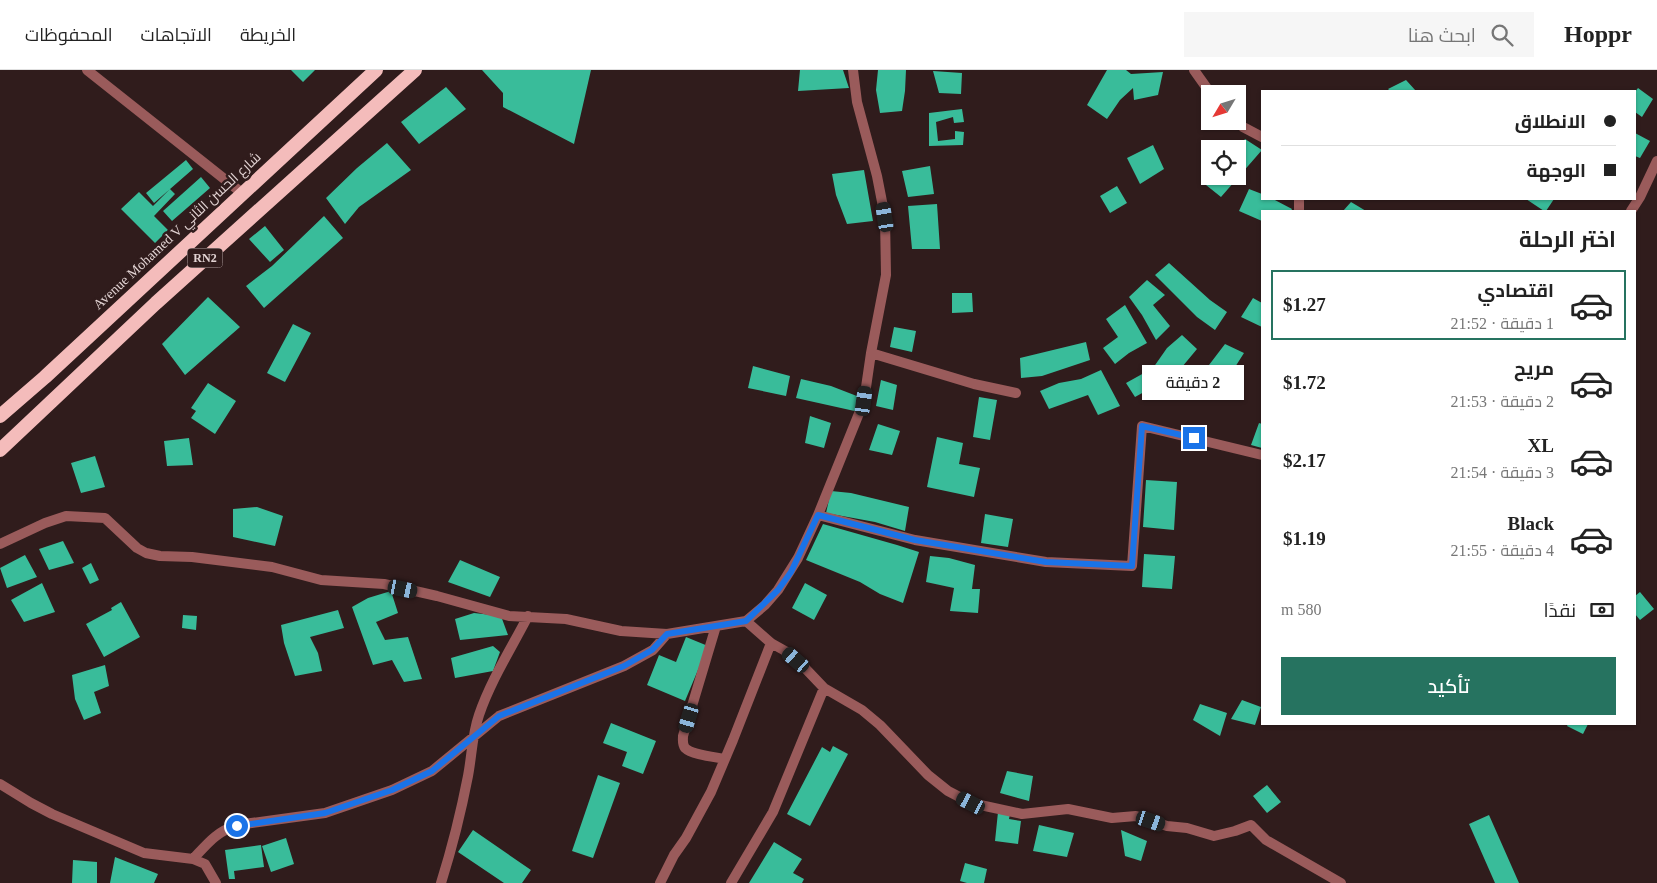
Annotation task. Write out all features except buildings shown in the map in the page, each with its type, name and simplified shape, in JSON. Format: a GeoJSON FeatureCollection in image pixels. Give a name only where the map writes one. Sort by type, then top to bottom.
{"type":"FeatureCollection","features":[{"type":"Feature","properties":{"kind":"highway","name":"Avenue Mohamed V شارع الحسن الثاني"},"geometry":{"type":"LineString","coordinates":[[0,416],[134,295],[376,70]]}},
{"type":"Feature","properties":{"kind":"highway","name":"RN2"},"geometry":{"type":"LineString","coordinates":[[0,450],[156,302],[415,70]]}},
{"type":"Feature","properties":{"kind":"street"},"geometry":{"type":"LineString","coordinates":[[87,70],[242,193]]}},
{"type":"Feature","properties":{"kind":"street"},"geometry":{"type":"LineString","coordinates":[[0,544],[45,523],[66,516],[105,518],[137,548],[146,553],[272,567],[321,580],[384,584],[437,596],[509,616],[566,619],[621,631],[667,634],[746,621],[765,604],[786,578],[798,558],[818,515],[864,401],[870,353],[886,275],[885,217],[879,182],[857,102],[853,70]]}},
{"type":"Feature","properties":{"kind":"street"},"geometry":{"type":"LineString","coordinates":[[1194,70],[1205,85]]}},
{"type":"Feature","properties":{"kind":"street"},"geometry":{"type":"LineString","coordinates":[[1246,129],[1261,137]]}},
{"type":"Feature","properties":{"kind":"street"},"geometry":{"type":"LineString","coordinates":[[1632,210],[1657,161]]}},
{"type":"Feature","properties":{"kind":"street"},"geometry":{"type":"LineString","coordinates":[[870,353],[974,384],[1016,393]]}},
{"type":"Feature","properties":{"kind":"street"},"geometry":{"type":"LineString","coordinates":[[818,515],[915,540],[1046,562],[1132,566],[1142,426],[1261,455]]}},
{"type":"Feature","properties":{"kind":"street"},"geometry":{"type":"LineString","coordinates":[[440,883],[452,849],[478,716],[490,687],[528,616]]}},
{"type":"Feature","properties":{"kind":"street"},"geometry":{"type":"LineString","coordinates":[[746,621],[770,643],[787,652],[824,688],[862,710],[928,775],[948,791],[971,803],[1022,814],[1068,809],[1112,818],[1136,816],[1167,826],[1187,828],[1214,836],[1235,832],[1251,825],[1266,840],[1341,883]]}},
{"type":"Feature","properties":{"kind":"street"},"geometry":{"type":"LineString","coordinates":[[716,626],[683,736],[683,744],[686,749],[693,753],[725,759]]}},
{"type":"Feature","properties":{"kind":"street"},"geometry":{"type":"LineString","coordinates":[[193,859],[217,834],[227,829],[325,813],[392,790],[432,771],[499,716],[624,666],[652,650],[667,634]]}},
{"type":"Feature","properties":{"kind":"street"},"geometry":{"type":"LineString","coordinates":[[660,883],[674,854],[690,830],[710,792],[725,759],[770,643]]}},
{"type":"Feature","properties":{"kind":"street"},"geometry":{"type":"LineString","coordinates":[[731,883],[773,812],[824,688]]}},
{"type":"Feature","properties":{"kind":"street"},"geometry":{"type":"LineString","coordinates":[[0,784],[52,814],[144,852],[193,859],[205,864],[216,883]]}},
{"type":"Feature","properties":{"kind":"route"},"geometry":{"type":"LineString","coordinates":[[237,826],[325,813],[392,790],[432,771],[499,716],[624,666],[652,650],[667,634],[746,621],[778,590],[791,572],[818,515],[915,540],[1046,562],[1132,566],[1142,426],[1194,438]]}}]}
